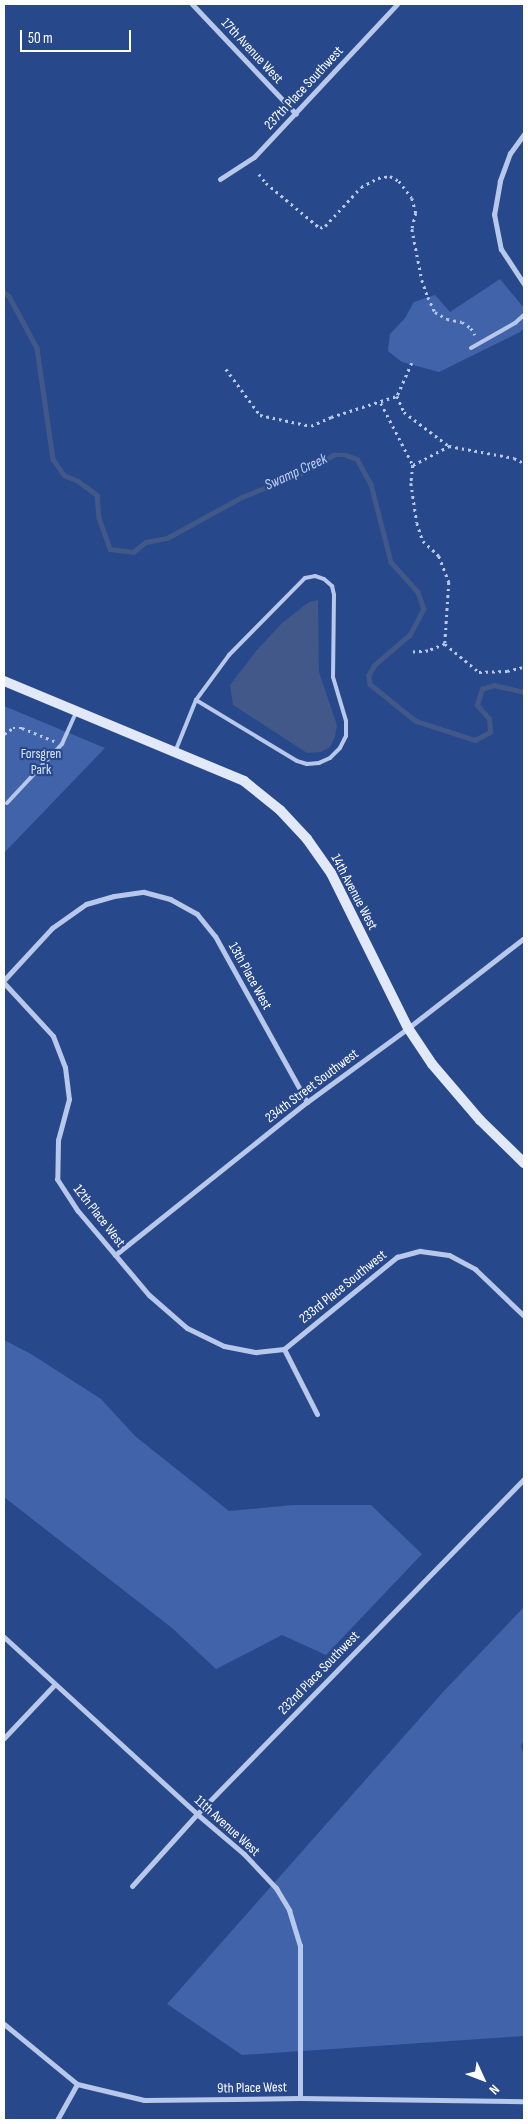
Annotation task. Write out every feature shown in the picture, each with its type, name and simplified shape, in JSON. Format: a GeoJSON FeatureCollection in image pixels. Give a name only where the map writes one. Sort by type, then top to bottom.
{"type":"FeatureCollection","features":[{"type":"Feature","properties":{"kind":"street","name":"17th Avenue West"},"geometry":{"type":"LineString","coordinates":[[192,4],[296,114]]}},
{"type":"Feature","properties":{"kind":"street","name":"237th Place Southwest"},"geometry":{"type":"LineString","coordinates":[[220,179],[254,157],[397,4]]}},
{"type":"Feature","properties":{"kind":"street"},"geometry":{"type":"LineString","coordinates":[[524,134],[510,152],[500,181],[494,214],[501,249],[524,284]]}},
{"type":"Feature","properties":{"kind":"street","name":"14th Avenue West"},"geometry":{"type":"LineString","coordinates":[[4,681],[244,781],[280,810],[307,839],[331,872],[408,1028],[432,1064],[480,1120],[524,1163]]}},
{"type":"Feature","properties":{"kind":"street","name":"13th Place West"},"geometry":{"type":"LineString","coordinates":[[4,982],[52,928],[86,904],[114,896],[144,892],[170,899],[197,914],[215,936],[307,1102]]}},
{"type":"Feature","properties":{"kind":"street","name":"234th Street Southwest"},"geometry":{"type":"LineString","coordinates":[[115,1255],[307,1102],[408,1028],[524,938]]}},
{"type":"Feature","properties":{"kind":"street","name":"12th Place West"},"geometry":{"type":"LineString","coordinates":[[4,982],[53,1036],[65,1067],[69,1099],[58,1140],[57,1179],[78,1211],[149,1295],[187,1328],[224,1346],[256,1352],[284,1349]]}},
{"type":"Feature","properties":{"kind":"street","name":"233rd Place Southwest"},"geometry":{"type":"LineString","coordinates":[[284,1349],[397,1257],[420,1252],[449,1255],[475,1269],[524,1316]]}},
{"type":"Feature","properties":{"kind":"street"},"geometry":{"type":"LineString","coordinates":[[284,1349],[317,1414]]}},
{"type":"Feature","properties":{"kind":"street","name":"232nd Place Southwest"},"geometry":{"type":"LineString","coordinates":[[132,1886],[197,1814],[524,1479]]}},
{"type":"Feature","properties":{"kind":"street","name":"11th Avenue West"},"geometry":{"type":"LineString","coordinates":[[4,1637],[197,1814],[244,1854],[276,1888],[289,1910],[300,1945],[300,2098]]}},
{"type":"Feature","properties":{"kind":"street"},"geometry":{"type":"LineString","coordinates":[[4,1738],[55,1684]]}},
{"type":"Feature","properties":{"kind":"street","name":"9th Place West"},"geometry":{"type":"LineString","coordinates":[[4,2024],[77,2084],[144,2100],[300,2098],[524,2101]]}},
{"type":"Feature","properties":{"kind":"street"},"geometry":{"type":"LineString","coordinates":[[57,2120],[77,2084]]}},
{"type":"Feature","properties":{"kind":"lane"},"geometry":{"type":"LineString","coordinates":[[470,348],[515,323],[524,315]]}},
{"type":"Feature","properties":{"kind":"lane"},"geometry":{"type":"LineString","coordinates":[[175,752],[196,700],[229,655],[305,578],[315,576],[324,579],[332,586],[334,595],[334,677],[346,721],[346,736],[340,748],[330,758],[319,764],[307,764],[298,761],[196,700]]}},
{"type":"Feature","properties":{"kind":"lane"},"geometry":{"type":"LineString","coordinates":[[7,803],[62,744],[76,712]]}},
{"type":"Feature","properties":{"kind":"path"},"geometry":{"type":"LineString","coordinates":[[259,174],[320,228],[325,226],[361,187],[378,178],[390,176],[399,181],[412,198],[416,213],[412,230],[422,280],[435,312],[447,319],[462,322],[471,328],[479,343]]}},
{"type":"Feature","properties":{"kind":"path"},"geometry":{"type":"LineString","coordinates":[[226,369],[260,416],[311,426],[331,417],[397,396],[412,363]]}},
{"type":"Feature","properties":{"kind":"path"},"geometry":{"type":"LineString","coordinates":[[397,396],[404,412],[450,446],[514,458],[524,463]]}},
{"type":"Feature","properties":{"kind":"path"},"geometry":{"type":"LineString","coordinates":[[381,402],[413,465],[411,483],[416,523],[423,542],[439,556],[449,582],[445,644]]}},
{"type":"Feature","properties":{"kind":"path"},"geometry":{"type":"LineString","coordinates":[[413,465],[450,446]]}},
{"type":"Feature","properties":{"kind":"path"},"geometry":{"type":"LineString","coordinates":[[413,652],[428,651],[445,644]]}},
{"type":"Feature","properties":{"kind":"path"},"geometry":{"type":"LineString","coordinates":[[445,644],[479,672],[507,671],[523,667]]}},
{"type":"Feature","properties":{"kind":"path"},"geometry":{"type":"LineString","coordinates":[[4,734],[13,728],[22,728],[62,744]]}},
{"type":"Feature","properties":{"kind":"green space"},"geometry":{"type":"Polygon","coordinates":[[[500,279],[524,308],[524,328],[520,332],[439,372],[402,362],[388,351],[390,334],[405,318],[414,302],[435,295],[450,312],[500,279]]]}},
{"type":"Feature","properties":{"kind":"green space","name":"Forsgren Park"},"geometry":{"type":"Polygon","coordinates":[[[4,706],[105,748],[4,853],[4,706]]]}},
{"type":"Feature","properties":{"kind":"green space"},"geometry":{"type":"Polygon","coordinates":[[[4,1340],[31,1354],[101,1399],[135,1436],[229,1511],[293,1505],[371,1505],[422,1554],[326,1655],[282,1635],[216,1669],[172,1628],[4,1497],[4,1340]]]}},
{"type":"Feature","properties":{"kind":"green space"},"geometry":{"type":"Polygon","coordinates":[[[524,1607],[524,1739],[521,1746],[524,1756],[524,2036],[242,2055],[167,2004],[444,1691],[524,1607]]]}},
{"type":"Feature","properties":{"kind":"shaded area"},"geometry":{"type":"Polygon","coordinates":[[[318,600],[319,672],[337,725],[335,737],[330,747],[321,752],[307,753],[233,705],[230,685],[257,650],[282,623],[309,602],[318,600]]]}},
{"type":"Feature","properties":{"kind":"waterway","name":"Swamp Creek"},"geometry":{"type":"LineString","coordinates":[[4,292],[9,296],[37,348],[53,459],[64,475],[78,481],[97,495],[99,518],[110,549],[133,552],[146,542],[167,538],[242,497],[304,472],[333,455],[346,455],[357,459],[371,484],[391,562],[418,592],[424,609],[410,635],[375,665],[369,675],[370,684],[416,721],[475,740],[490,732],[489,719],[477,705],[482,689],[494,685],[524,692]]}}]}
